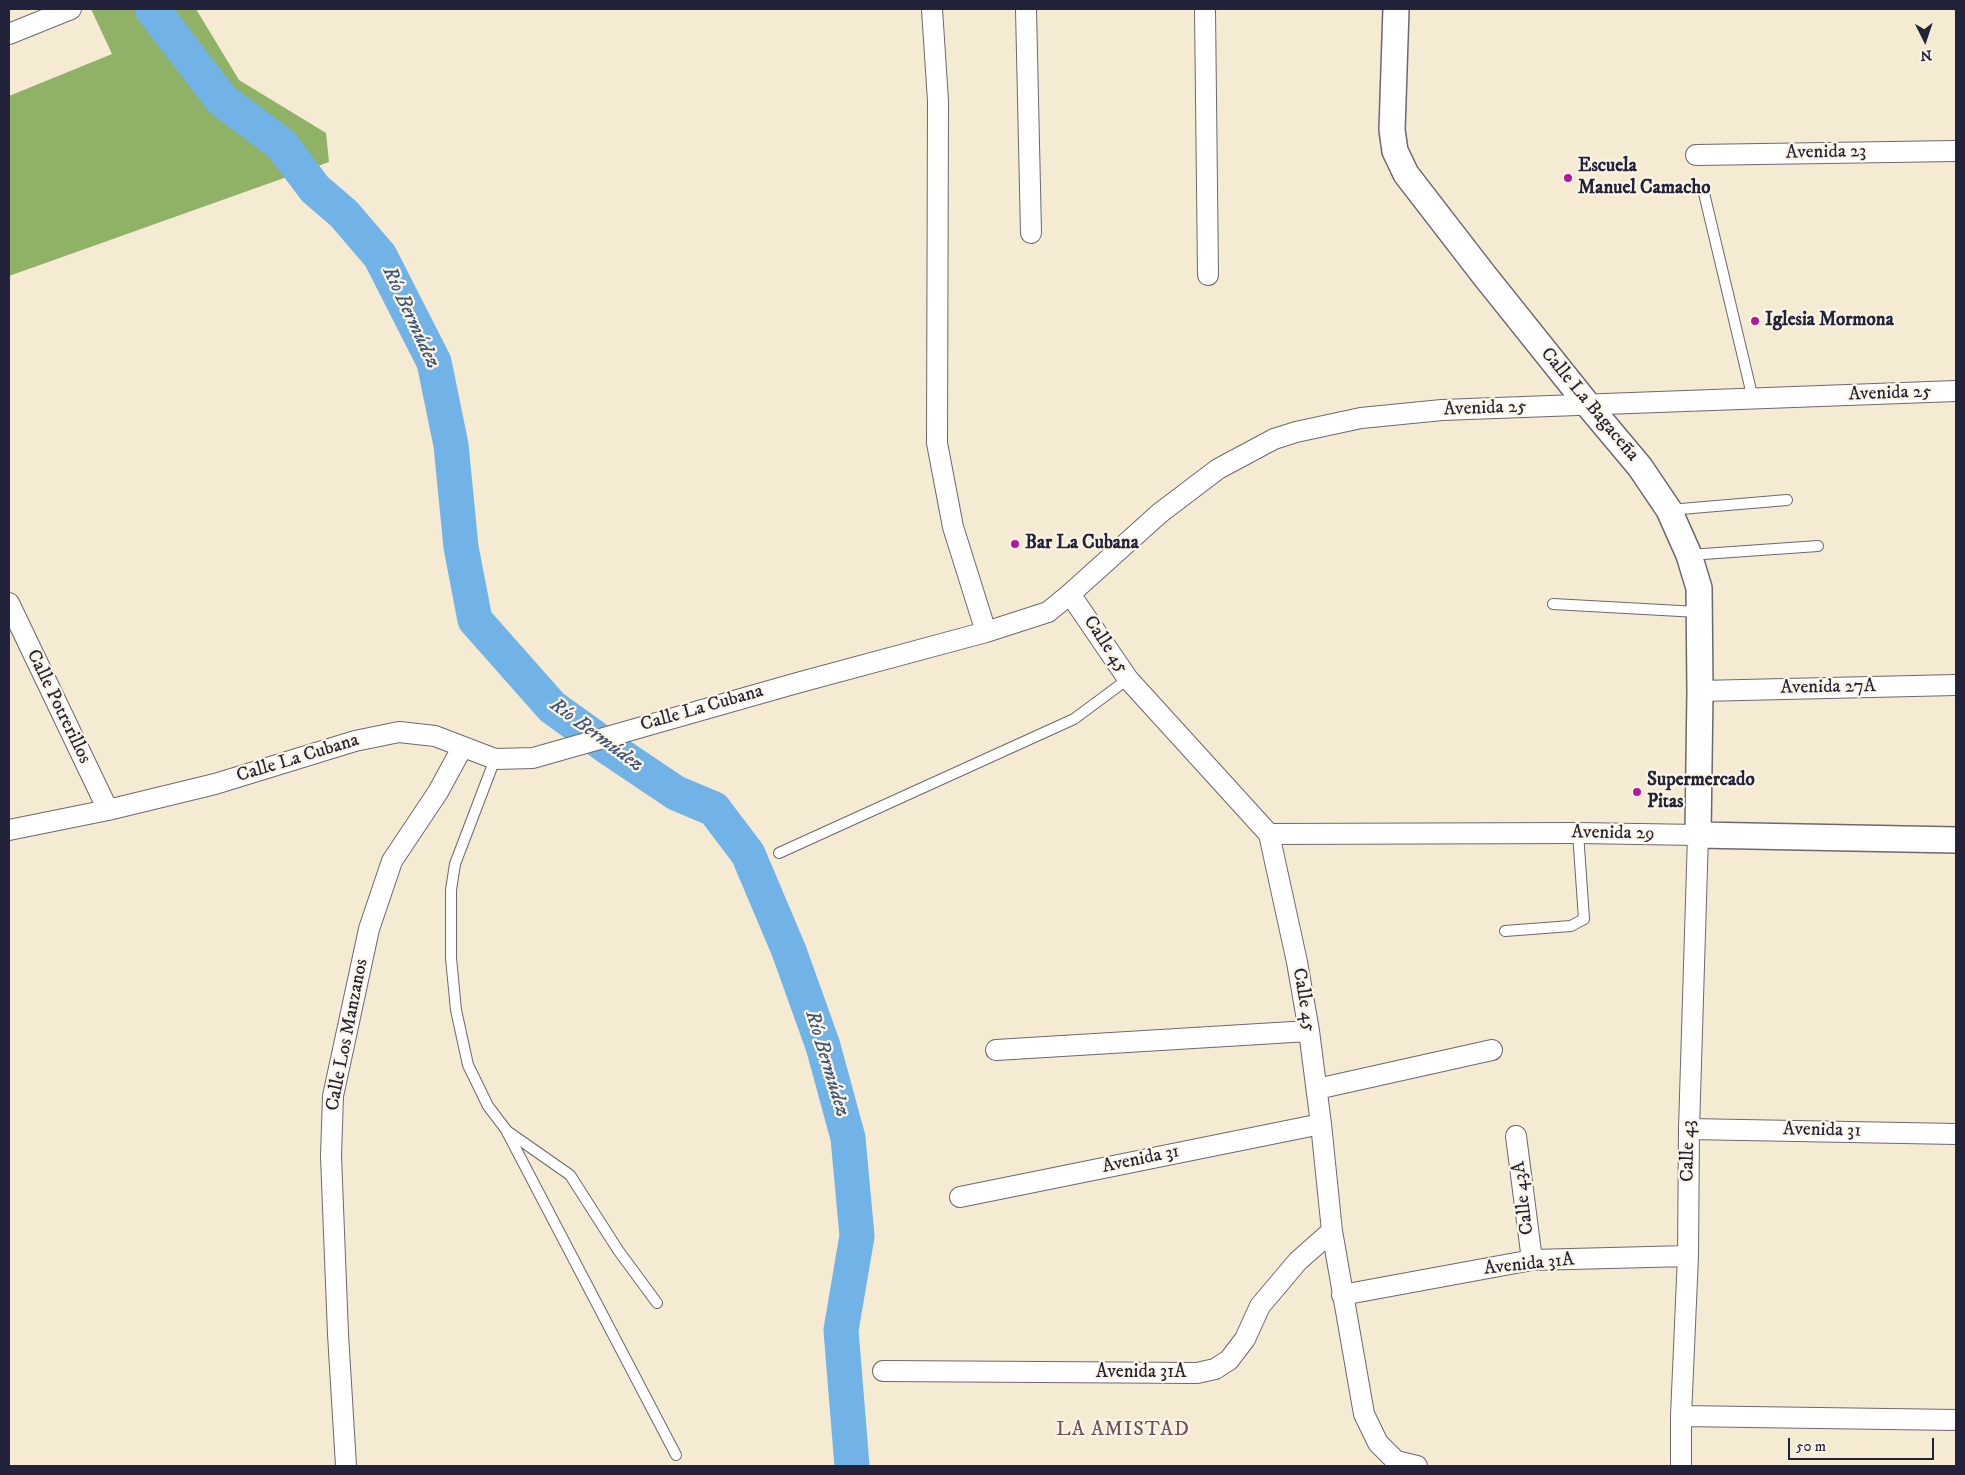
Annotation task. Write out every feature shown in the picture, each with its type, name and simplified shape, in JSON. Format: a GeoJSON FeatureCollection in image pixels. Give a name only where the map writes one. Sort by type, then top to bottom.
{"type":"FeatureCollection","features":[{"type":"Feature","properties":{"kind":"street"},"geometry":{"type":"LineString","coordinates":[[9,34],[71,9]]}},
{"type":"Feature","properties":{"kind":"street"},"geometry":{"type":"LineString","coordinates":[[932,9],[938,102],[937,443],[953,527],[986,632]]}},
{"type":"Feature","properties":{"kind":"street"},"geometry":{"type":"LineString","coordinates":[[1026,9],[1031,233]]}},
{"type":"Feature","properties":{"kind":"street"},"geometry":{"type":"LineString","coordinates":[[1205,9],[1208,275]]}},
{"type":"Feature","properties":{"kind":"street","name":"Calle La Bagaceña"},"geometry":{"type":"LineString","coordinates":[[1396,9],[1392,130],[1395,151],[1406,174],[1588,405],[1640,467],[1669,510],[1689,555],[1699,588],[1700,612],[1698,835]]}},
{"type":"Feature","properties":{"kind":"street","name":"Avenida 23"},"geometry":{"type":"LineString","coordinates":[[1696,155],[1956,151]]}},
{"type":"Feature","properties":{"kind":"street","name":"Avenida 25"},"geometry":{"type":"LineString","coordinates":[[1070,594],[1160,513],[1218,469],[1274,439],[1296,432],[1361,418],[1442,410],[1956,391]]}},
{"type":"Feature","properties":{"kind":"street","name":"Calle La Cubana"},"geometry":{"type":"LineString","coordinates":[[9,830],[108,810],[215,784],[355,741],[399,732],[435,736],[462,748],[495,759],[533,758],[787,685],[986,632],[1048,612],[1070,594]]}},
{"type":"Feature","properties":{"kind":"street","name":"Calle 45"},"geometry":{"type":"LineString","coordinates":[[1070,594],[1128,679],[1269,834],[1309,1031],[1332,1231],[1364,1414],[1378,1443],[1396,1464]]}},
{"type":"Feature","properties":{"kind":"street","name":"Calle Potrerillos"},"geometry":{"type":"LineString","coordinates":[[9,604],[108,810]]}},
{"type":"Feature","properties":{"kind":"street","name":"Avenida 27A"},"geometry":{"type":"LineString","coordinates":[[1700,690],[1956,685]]}},
{"type":"Feature","properties":{"kind":"street","name":"Calle Los Manzanos"},"geometry":{"type":"LineString","coordinates":[[346,1466],[338,1334],[331,1156],[333,1096],[369,929],[392,861],[438,792],[462,748]]}},
{"type":"Feature","properties":{"kind":"street","name":"Avenida 29"},"geometry":{"type":"LineString","coordinates":[[1269,834],[1578,833],[1956,840]]}},
{"type":"Feature","properties":{"kind":"street","name":"Calle 43"},"geometry":{"type":"LineString","coordinates":[[1680,1466],[1688,1256],[1689,1129],[1698,835]]}},
{"type":"Feature","properties":{"kind":"street"},"geometry":{"type":"LineString","coordinates":[[996,1050],[1309,1031]]}},
{"type":"Feature","properties":{"kind":"street"},"geometry":{"type":"LineString","coordinates":[[1317,1089],[1492,1050]]}},
{"type":"Feature","properties":{"kind":"street","name":"Avenida 31"},"geometry":{"type":"LineString","coordinates":[[960,1197],[1321,1124]]}},
{"type":"Feature","properties":{"kind":"street","name":"Avenida 31"},"geometry":{"type":"LineString","coordinates":[[1689,1129],[1956,1134]]}},
{"type":"Feature","properties":{"kind":"street","name":"Calle 43A"},"geometry":{"type":"LineString","coordinates":[[1516,1136],[1532,1260]]}},
{"type":"Feature","properties":{"kind":"street","name":"Avenida 31A"},"geometry":{"type":"LineString","coordinates":[[883,1371],[1197,1373],[1215,1369],[1229,1360],[1245,1339],[1260,1306],[1298,1261],[1332,1231]]}},
{"type":"Feature","properties":{"kind":"street","name":"Avenida 31A"},"geometry":{"type":"LineString","coordinates":[[1342,1295],[1532,1260],[1688,1256]]}},
{"type":"Feature","properties":{"kind":"street"},"geometry":{"type":"LineString","coordinates":[[1681,1416],[1956,1420]]}},
{"type":"Feature","properties":{"kind":"street"},"geometry":{"type":"LineString","coordinates":[[1396,1464],[1417,1466]]}},
{"type":"Feature","properties":{"kind":"lane"},"geometry":{"type":"LineString","coordinates":[[1703,189],[1753,399]]}},
{"type":"Feature","properties":{"kind":"lane"},"geometry":{"type":"LineString","coordinates":[[1669,510],[1788,500]]}},
{"type":"Feature","properties":{"kind":"lane"},"geometry":{"type":"LineString","coordinates":[[1689,555],[1818,546]]}},
{"type":"Feature","properties":{"kind":"lane"},"geometry":{"type":"LineString","coordinates":[[1553,604],[1700,612]]}},
{"type":"Feature","properties":{"kind":"lane"},"geometry":{"type":"LineString","coordinates":[[778,853],[1074,719],[1128,679]]}},
{"type":"Feature","properties":{"kind":"lane"},"geometry":{"type":"LineString","coordinates":[[495,759],[455,864],[450,890],[451,958],[456,1010],[468,1066],[488,1106],[507,1131],[676,1455]]}},
{"type":"Feature","properties":{"kind":"lane"},"geometry":{"type":"LineString","coordinates":[[1505,931],[1571,926],[1584,919],[1578,833]]}},
{"type":"Feature","properties":{"kind":"lane"},"geometry":{"type":"LineString","coordinates":[[507,1131],[570,1174],[618,1250],[657,1303]]}},
{"type":"Feature","properties":{"kind":"green space"},"geometry":{"type":"Polygon","coordinates":[[[91,9],[196,9],[239,80],[326,133],[329,162],[9,276],[9,96],[112,54],[91,9]]]}},
{"type":"Feature","properties":{"kind":"waterway","name":"Río Bermúdez"},"geometry":{"type":"LineString","coordinates":[[152,9],[222,100],[281,144],[315,189],[344,214],[380,256],[434,362],[451,445],[461,547],[475,620],[552,707],[676,793],[714,809],[748,854],[789,951],[823,1046],[848,1138],[857,1236],[841,1330],[852,1466]]}},
{"type":"Feature","properties":{"kind":"place","name":"Escuela Manuel Camacho"},"geometry":{"type":"Point","coordinates":[1568,178]}},
{"type":"Feature","properties":{"kind":"place","name":"Iglesia Mormona"},"geometry":{"type":"Point","coordinates":[1755,321]}},
{"type":"Feature","properties":{"kind":"place","name":"Bar La Cubana"},"geometry":{"type":"Point","coordinates":[1015,544]}},
{"type":"Feature","properties":{"kind":"place","name":"Supermercado Pitas"},"geometry":{"type":"Point","coordinates":[1637,792]}},
{"type":"Feature","properties":{"kind":"district","name":"LA AMISTAD"},"geometry":{"type":"Point","coordinates":[1123,1431]}}]}
